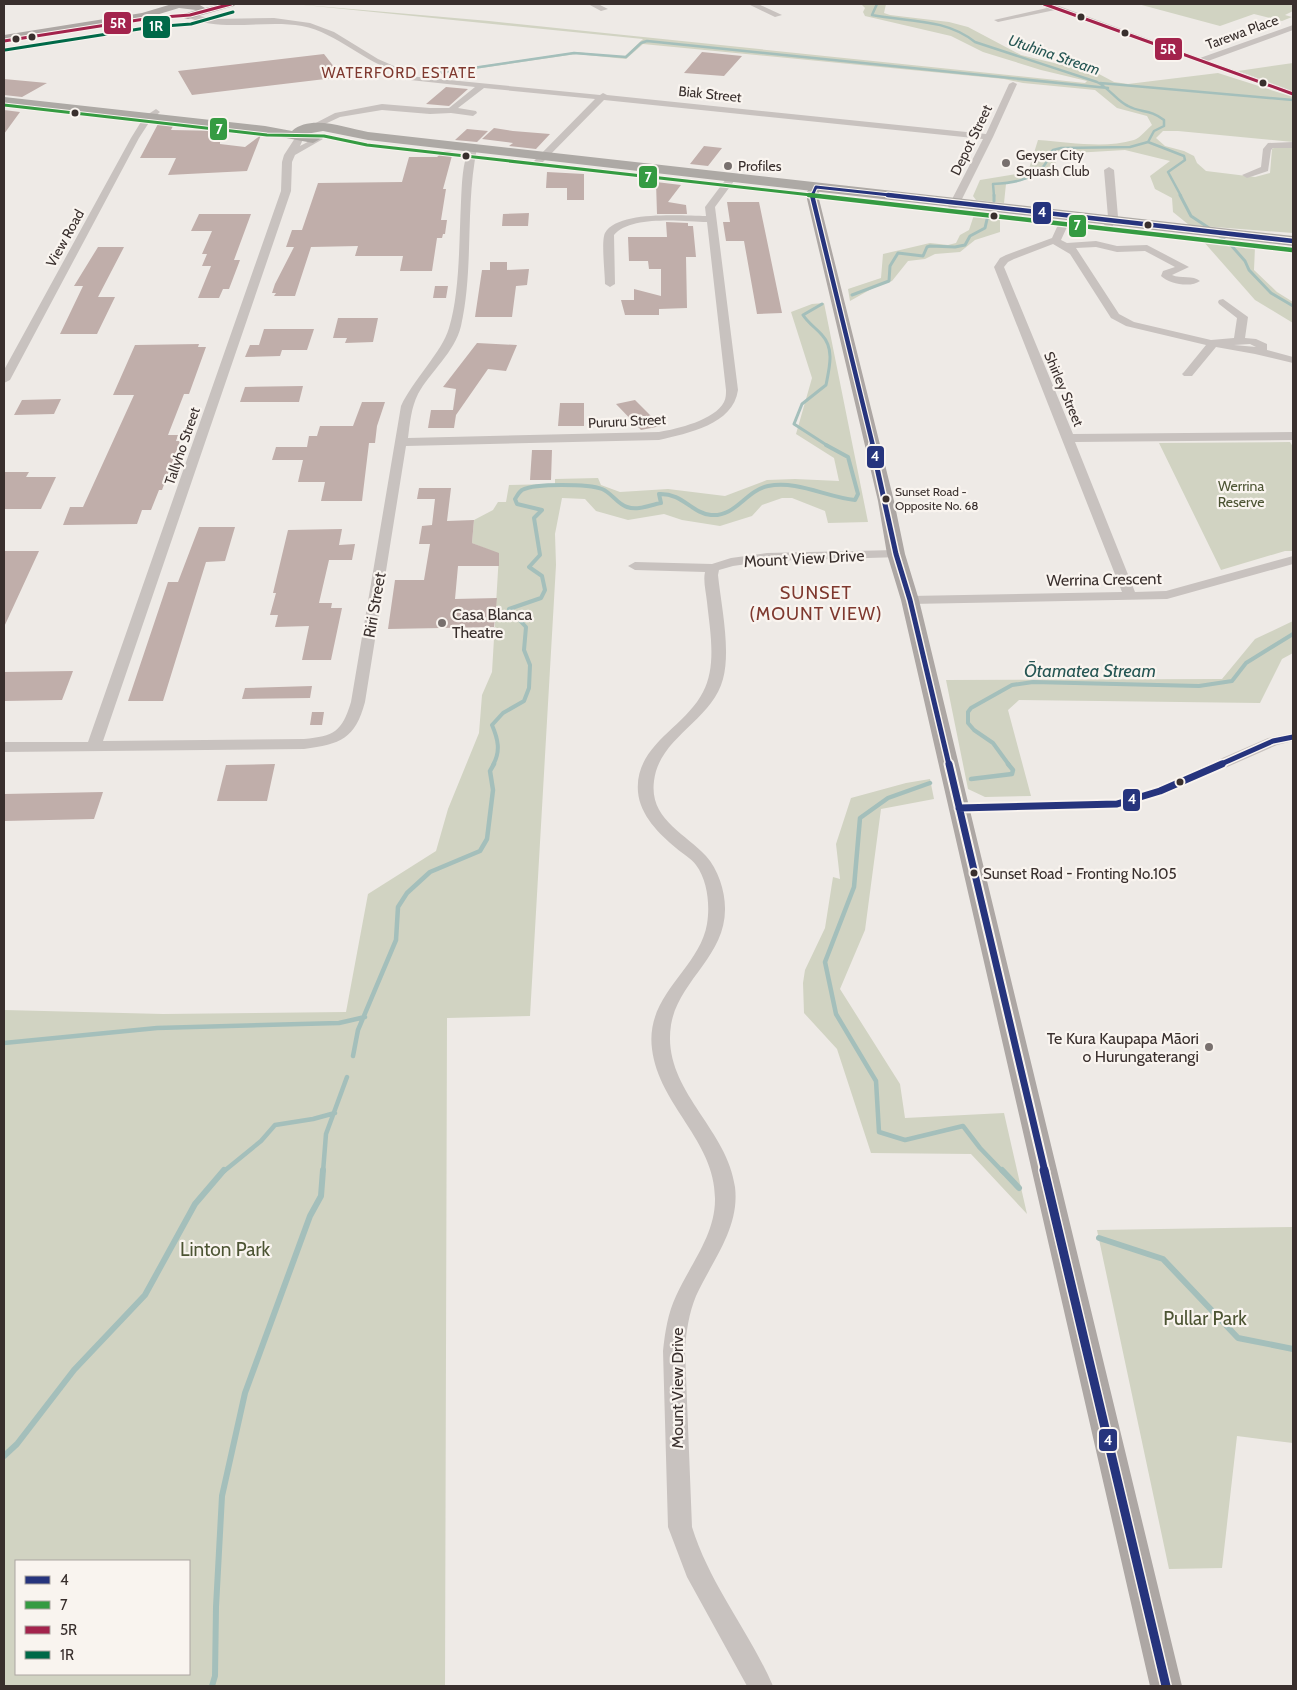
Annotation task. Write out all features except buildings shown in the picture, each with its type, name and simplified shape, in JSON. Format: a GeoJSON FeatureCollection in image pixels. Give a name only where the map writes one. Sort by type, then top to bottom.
{"type":"FeatureCollection","features":[{"type":"Feature","properties":{"kind":"highway"},"geometry":{"type":"LineString","coordinates":[[4,96],[265,130],[316,133],[371,141],[472,150],[1199,233],[1288,240]]}},
{"type":"Feature","properties":{"kind":"highway"},"geometry":{"type":"LineString","coordinates":[[4,100],[152,115]]}},
{"type":"Feature","properties":{"kind":"highway"},"geometry":{"type":"LineString","coordinates":[[955,205],[1047,218],[1110,222]]}},
{"type":"Feature","properties":{"kind":"highway"},"geometry":{"type":"LineString","coordinates":[[1228,236],[1293,246]]}},
{"type":"Feature","properties":{"kind":"main road"},"geometry":{"type":"LineString","coordinates":[[4,39],[143,16],[177,7],[207,4]]}},
{"type":"Feature","properties":{"kind":"main road"},"geometry":{"type":"LineString","coordinates":[[177,7],[195,14],[231,4]]}},
{"type":"Feature","properties":{"kind":"main road"},"geometry":{"type":"LineString","coordinates":[[4,39],[29,37],[151,18],[177,7],[200,8],[195,14]]}},
{"type":"Feature","properties":{"kind":"main road"},"geometry":{"type":"LineString","coordinates":[[815,189],[896,554],[910,600],[1166,1686]]}},
{"type":"Feature","properties":{"kind":"street"},"geometry":{"type":"LineString","coordinates":[[592,4],[604,10]]}},
{"type":"Feature","properties":{"kind":"street"},"geometry":{"type":"LineString","coordinates":[[752,4],[778,15]]}},
{"type":"Feature","properties":{"kind":"street"},"geometry":{"type":"LineString","coordinates":[[1044,4],[1293,94]]}},
{"type":"Feature","properties":{"kind":"street"},"geometry":{"type":"LineString","coordinates":[[998,20],[1056,8]]}},
{"type":"Feature","properties":{"kind":"street","name":"Biak Street"},"geometry":{"type":"LineString","coordinates":[[195,14],[207,21],[284,22],[325,30],[387,69],[390,76],[403,73],[483,85],[989,136]]}},
{"type":"Feature","properties":{"kind":"street","name":"Tarewa Place"},"geometry":{"type":"LineString","coordinates":[[1199,61],[1293,27]]}},
{"type":"Feature","properties":{"kind":"street","name":"Depot Street"},"geometry":{"type":"LineString","coordinates":[[955,205],[1013,84]]}},
{"type":"Feature","properties":{"kind":"street"},"geometry":{"type":"LineString","coordinates":[[450,110],[483,85]]}},
{"type":"Feature","properties":{"kind":"street"},"geometry":{"type":"LineString","coordinates":[[541,158],[603,96]]}},
{"type":"Feature","properties":{"kind":"street"},"geometry":{"type":"LineString","coordinates":[[289,155],[316,133],[346,113],[382,107],[430,111],[450,110],[473,114]]}},
{"type":"Feature","properties":{"kind":"street"},"geometry":{"type":"LineString","coordinates":[[316,133],[346,113]]}},
{"type":"Feature","properties":{"kind":"street","name":"View Road"},"geometry":{"type":"LineString","coordinates":[[4,380],[135,138],[152,115]]}},
{"type":"Feature","properties":{"kind":"street","name":"Tallyho Street"},"geometry":{"type":"LineString","coordinates":[[94,746],[286,190],[288,180],[286,170],[289,155],[316,133]]}},
{"type":"Feature","properties":{"kind":"street"},"geometry":{"type":"LineString","coordinates":[[1247,175],[1265,169],[1267,149],[1271,145],[1293,145]]}},
{"type":"Feature","properties":{"kind":"street","name":"Riri Street"},"geometry":{"type":"LineString","coordinates":[[4,747],[304,744],[330,739],[346,731],[351,726],[358,702],[407,406],[413,393],[451,338],[455,327],[462,277],[467,184],[472,150]]}},
{"type":"Feature","properties":{"kind":"street"},"geometry":{"type":"LineString","coordinates":[[1109,170],[1113,217],[1110,222]]}},
{"type":"Feature","properties":{"kind":"street","name":"Pururu Street"},"geometry":{"type":"LineString","coordinates":[[402,442],[660,436],[680,432],[701,424],[721,412],[730,402],[732,390],[710,207],[730,179]]}},
{"type":"Feature","properties":{"kind":"street"},"geometry":{"type":"LineString","coordinates":[[1047,218],[1062,227]]}},
{"type":"Feature","properties":{"kind":"street"},"geometry":{"type":"LineString","coordinates":[[610,284],[610,230],[630,221],[710,219]]}},
{"type":"Feature","properties":{"kind":"street"},"geometry":{"type":"LineString","coordinates":[[1062,227],[1077,221]]}},
{"type":"Feature","properties":{"kind":"street"},"geometry":{"type":"LineString","coordinates":[[1062,227],[1060,234],[1054,241],[1074,252],[1115,316],[1119,319],[1140,326],[1215,342],[1249,352],[1258,351],[1293,360]]}},
{"type":"Feature","properties":{"kind":"street","name":"Shirley Street"},"geometry":{"type":"LineString","coordinates":[[1054,241],[1010,257],[1004,260],[998,267],[1130,596]]}},
{"type":"Feature","properties":{"kind":"street"},"geometry":{"type":"LineString","coordinates":[[1066,246],[1096,244],[1117,249],[1147,248],[1184,267],[1167,273],[1166,276],[1174,280],[1195,281]]}},
{"type":"Feature","properties":{"kind":"street"},"geometry":{"type":"LineString","coordinates":[[1223,302],[1243,317],[1240,341]]}},
{"type":"Feature","properties":{"kind":"street"},"geometry":{"type":"LineString","coordinates":[[1188,374],[1215,342],[1259,342],[1263,346],[1262,350],[1258,351]]}},
{"type":"Feature","properties":{"kind":"street"},"geometry":{"type":"LineString","coordinates":[[1068,438],[1293,436]]}},
{"type":"Feature","properties":{"kind":"street","name":"Mount View Drive"},"geometry":{"type":"LineString","coordinates":[[760,1686],[748,1659],[700,1578],[686,1549],[680,1527],[674,1360],[675,1329],[686,1295],[714,1246],[722,1219],[725,1188],[715,1152],[691,1117],[667,1073],[662,1056],[661,1034],[667,1009],[679,987],[705,953],[712,939],[717,909],[711,878],[704,865],[658,822],[646,797],[646,781],[650,764],[656,752],[694,714],[708,697],[716,681],[718,664],[711,575],[713,568],[731,562],[767,557],[896,554]]}},
{"type":"Feature","properties":{"kind":"street","name":"Werrina Crescent"},"geometry":{"type":"LineString","coordinates":[[910,600],[1175,594],[1293,560]]}},
{"type":"Feature","properties":{"kind":"street"},"geometry":{"type":"LineString","coordinates":[[635,566],[713,568]]}},
{"type":"Feature","properties":{"kind":"street"},"geometry":{"type":"LineString","coordinates":[[959,808],[1117,804],[1160,791],[1273,741],[1293,737]]}},
{"type":"Feature","properties":{"kind":"green space"},"geometry":{"type":"Polygon","coordinates":[[[294,4],[489,21],[1085,83],[1087,81],[1041,70],[983,52],[951,36],[865,16],[863,12],[865,8],[861,4],[886,4],[884,13],[949,22],[968,27],[1021,55],[1099,74],[1114,82],[1128,84],[1218,73],[1293,97],[1293,142],[1178,131],[1163,131],[1156,138],[1165,146],[1194,156],[1197,163],[1206,171],[1255,177],[1270,173],[1272,149],[1279,145],[1293,147],[1293,233],[1189,225],[1173,212],[1172,198],[1155,189],[1150,176],[1170,161],[1125,150],[1057,154],[1053,177],[1040,176],[1006,184],[1004,203],[976,200],[973,196],[980,180],[1028,172],[1038,140],[1086,144],[1123,143],[1136,139],[1152,125],[1147,116],[1117,108],[1095,90],[1023,83],[1004,79],[643,44],[626,59],[576,54],[428,76],[419,75],[576,52],[624,57],[643,39],[294,4]]]}},
{"type":"Feature","properties":{"kind":"green space"},"geometry":{"type":"Polygon","coordinates":[[[1138,4],[1293,4],[1293,11],[1285,15],[1292,17],[1282,21],[1254,14],[1220,26],[1138,4]]]}},
{"type":"Feature","properties":{"kind":"green space"},"geometry":{"type":"Polygon","coordinates":[[[1293,63],[1293,91],[1238,71],[1293,63]]]}},
{"type":"Feature","properties":{"kind":"green space"},"geometry":{"type":"Polygon","coordinates":[[[974,215],[1000,218],[1000,232],[975,240],[960,252],[935,254],[925,259],[908,261],[892,281],[873,288],[850,301],[848,289],[881,278],[883,254],[930,243],[948,245],[956,243],[960,235],[969,230],[974,215]]]}},
{"type":"Feature","properties":{"kind":"green space"},"geometry":{"type":"Polygon","coordinates":[[[1203,241],[1255,247],[1254,270],[1277,292],[1293,302],[1293,323],[1255,300],[1203,241]]]}},
{"type":"Feature","properties":{"kind":"green space","name":"Linton Park"},"geometry":{"type":"Polygon","coordinates":[[[824,303],[868,522],[828,523],[825,511],[792,498],[782,498],[762,505],[752,516],[720,526],[682,520],[664,514],[628,520],[596,511],[585,499],[562,498],[555,534],[556,565],[530,1016],[447,1018],[445,1686],[4,1686],[4,1010],[163,1014],[346,1012],[368,894],[436,851],[448,809],[479,733],[482,695],[492,672],[499,554],[472,543],[474,520],[493,510],[498,502],[506,502],[509,485],[555,484],[555,479],[598,478],[601,485],[620,492],[668,489],[725,496],[767,480],[839,481],[834,458],[796,434],[812,378],[791,312],[812,304],[824,303]]]}},
{"type":"Feature","properties":{"kind":"green space","name":"Werrina Reserve"},"geometry":{"type":"Polygon","coordinates":[[[1290,442],[1293,447],[1293,551],[1285,551],[1221,570],[1159,443],[1290,442]]]}},
{"type":"Feature","properties":{"kind":"green space"},"geometry":{"type":"Polygon","coordinates":[[[1293,621],[1293,653],[1282,659],[1260,703],[1019,700],[1008,710],[1031,796],[985,797],[968,789],[946,680],[1222,679],[1255,639],[1293,621]]]}},
{"type":"Feature","properties":{"kind":"green space"},"geometry":{"type":"Polygon","coordinates":[[[930,779],[934,799],[881,809],[865,930],[840,989],[900,1084],[905,1118],[1004,1113],[1027,1214],[971,1154],[871,1153],[837,1049],[804,1013],[803,983],[805,970],[825,928],[833,877],[840,879],[836,844],[851,798],[906,783],[930,779]]]}},
{"type":"Feature","properties":{"kind":"green space","name":"Pullar Park"},"geometry":{"type":"Polygon","coordinates":[[[1293,1227],[1293,1443],[1237,1436],[1222,1568],[1169,1569],[1097,1230],[1293,1227]]]}},
{"type":"Feature","properties":{"kind":"waterway","name":"Utuhina Stream"},"geometry":{"type":"LineString","coordinates":[[877,4],[872,15],[939,25],[963,34],[975,42],[1097,82],[1106,88]]}},
{"type":"Feature","properties":{"kind":"waterway"},"geometry":{"type":"LineString","coordinates":[[426,75],[574,53],[626,57],[641,43],[647,41],[1106,88]]}},
{"type":"Feature","properties":{"kind":"waterway"},"geometry":{"type":"LineString","coordinates":[[1100,83],[1293,100]]}},
{"type":"Feature","properties":{"kind":"waterway","name":"Utuhina Stream"},"geometry":{"type":"LineString","coordinates":[[1106,88],[1124,104],[1164,120],[1164,126],[1154,131],[1148,142]]}},
{"type":"Feature","properties":{"kind":"waterway"},"geometry":{"type":"LineString","coordinates":[[994,196],[993,184],[1013,182],[1033,175],[1045,165],[1053,150],[1061,148],[1130,147],[1148,142]]}},
{"type":"Feature","properties":{"kind":"waterway","name":"Utuhina Stream"},"geometry":{"type":"LineString","coordinates":[[1148,142],[1184,156],[1185,160],[1168,172],[1181,196]]}},
{"type":"Feature","properties":{"kind":"waterway","name":"Utuhina Stream"},"geometry":{"type":"LineString","coordinates":[[1180,195],[1191,216],[1209,228]]}},
{"type":"Feature","properties":{"kind":"waterway"},"geometry":{"type":"LineString","coordinates":[[994,196],[994,201]]}},
{"type":"Feature","properties":{"kind":"waterway"},"geometry":{"type":"LineString","coordinates":[[852,295],[889,281],[890,266],[898,253],[923,256],[927,247],[930,246],[955,247],[965,245],[970,236],[985,228],[988,215]]}},
{"type":"Feature","properties":{"kind":"waterway","name":"Utuhina Stream"},"geometry":{"type":"LineString","coordinates":[[1217,234],[1230,244],[1245,261],[1249,270],[1271,293],[1293,306]]}},
{"type":"Feature","properties":{"kind":"waterway"},"geometry":{"type":"LineString","coordinates":[[822,304],[803,315],[822,335],[829,346],[830,359],[826,385],[802,404],[794,424],[828,446]]}},
{"type":"Feature","properties":{"kind":"waterway"},"geometry":{"type":"LineString","coordinates":[[493,765],[496,760],[498,745],[492,725],[503,713],[524,701],[529,688],[530,665],[524,650],[526,627],[509,609],[541,598],[545,590],[542,576],[529,567],[540,555],[534,518],[542,510],[517,504],[515,499],[522,490],[550,485],[595,487],[606,491],[623,506],[631,508],[661,503],[659,494],[667,495],[681,500],[698,511],[711,515],[720,515],[727,512],[753,493],[768,486],[790,485],[855,500],[858,494],[848,457],[826,445]]}},
{"type":"Feature","properties":{"kind":"waterway","name":"Ōtamatea Stream"},"geometry":{"type":"LineString","coordinates":[[1009,765],[993,743],[974,730],[968,723],[968,712],[971,708],[1012,685],[1033,682],[1199,686],[1232,681],[1246,663],[1293,634]]}},
{"type":"Feature","properties":{"kind":"waterway"},"geometry":{"type":"LineString","coordinates":[[363,1017],[396,940],[398,907],[407,893],[430,872],[480,851],[487,839],[493,790],[490,771],[494,764]]}},
{"type":"Feature","properties":{"kind":"waterway","name":"Ōtamatea Stream"},"geometry":{"type":"LineString","coordinates":[[971,779],[1012,774],[1013,770],[1008,764]]}},
{"type":"Feature","properties":{"kind":"waterway","name":"Ōtamatea Stream"},"geometry":{"type":"LineString","coordinates":[[930,783],[888,798],[860,818],[854,887],[825,962],[836,1014],[876,1081],[879,1132],[905,1140],[963,1126],[980,1148],[1003,1172]]}},
{"type":"Feature","properties":{"kind":"waterway"},"geometry":{"type":"LineString","coordinates":[[4,1043],[157,1028],[339,1023],[363,1017]]}},
{"type":"Feature","properties":{"kind":"waterway"},"geometry":{"type":"LineString","coordinates":[[353,1056],[358,1030],[363,1017]]}},
{"type":"Feature","properties":{"kind":"waterway"},"geometry":{"type":"LineString","coordinates":[[334,1113],[347,1077]]}},
{"type":"Feature","properties":{"kind":"waterway"},"geometry":{"type":"LineString","coordinates":[[223,1172],[261,1141],[275,1125],[313,1119],[334,1113]]}},
{"type":"Feature","properties":{"kind":"waterway"},"geometry":{"type":"LineString","coordinates":[[323,1172],[326,1134],[334,1113]]}},
{"type":"Feature","properties":{"kind":"waterway"},"geometry":{"type":"LineString","coordinates":[[4,1456],[17,1444],[74,1370],[145,1295],[195,1204],[224,1170]]}},
{"type":"Feature","properties":{"kind":"waterway"},"geometry":{"type":"LineString","coordinates":[[212,1686],[215,1676],[216,1607],[222,1496],[245,1393],[310,1216],[321,1196],[323,1170]]}},
{"type":"Feature","properties":{"kind":"waterway","name":"Ōtamatea Stream"},"geometry":{"type":"LineString","coordinates":[[1002,1170],[1019,1188]]}},
{"type":"Feature","properties":{"kind":"waterway","name":"Ōtamatea Stream"},"geometry":{"type":"LineString","coordinates":[[1099,1238],[1163,1259],[1238,1338],[1293,1349]]}},
{"type":"Feature","properties":{"kind":"transit line","name":"5R"},"geometry":{"type":"LineString","coordinates":[[4,41],[151,18],[190,15],[231,4]]}},
{"type":"Feature","properties":{"kind":"transit line","name":"5R"},"geometry":{"type":"LineString","coordinates":[[1044,4],[1293,94]]}},
{"type":"Feature","properties":{"kind":"transit line","name":"1R"},"geometry":{"type":"LineString","coordinates":[[5,50],[152,27],[191,24],[233,12]]}},
{"type":"Feature","properties":{"kind":"transit line","name":"7"},"geometry":{"type":"LineString","coordinates":[[4,105],[267,135],[324,136],[367,145],[1292,250]]}},
{"type":"Feature","properties":{"kind":"transit line","name":"4"},"geometry":{"type":"LineString","coordinates":[[1166,1686],[910,600],[896,554],[886,501],[812,195],[816,187],[1293,241]]}},
{"type":"Feature","properties":{"kind":"transit line","name":"4"},"geometry":{"type":"LineString","coordinates":[[959,808],[1117,804],[1160,791],[1273,741],[1293,737]]}},
{"type":"Feature","properties":{"kind":"place","name":"Geyser City Squash Club"},"geometry":{"type":"Point","coordinates":[1006,163]}},
{"type":"Feature","properties":{"kind":"place","name":"Profiles"},"geometry":{"type":"Point","coordinates":[728,166]}},
{"type":"Feature","properties":{"kind":"place","name":"Sunset Road - Opposite No. 68"},"geometry":{"type":"Point","coordinates":[886,499]}},
{"type":"Feature","properties":{"kind":"place","name":"Casa Blanca Theatre"},"geometry":{"type":"Point","coordinates":[442,623]}},
{"type":"Feature","properties":{"kind":"place","name":"Sunset Road - Fronting No.105"},"geometry":{"type":"Point","coordinates":[974,873]}},
{"type":"Feature","properties":{"kind":"place","name":"Te Kura Kaupapa Māori o Hurungaterangi"},"geometry":{"type":"Point","coordinates":[1209,1047]}},
{"type":"Feature","properties":{"kind":"district","name":"WATERFORD ESTATE"},"geometry":{"type":"Point","coordinates":[399,73]}},
{"type":"Feature","properties":{"kind":"district","name":"SUNSET (MOUNT VIEW)"},"geometry":{"type":"Point","coordinates":[816,603]}}]}
